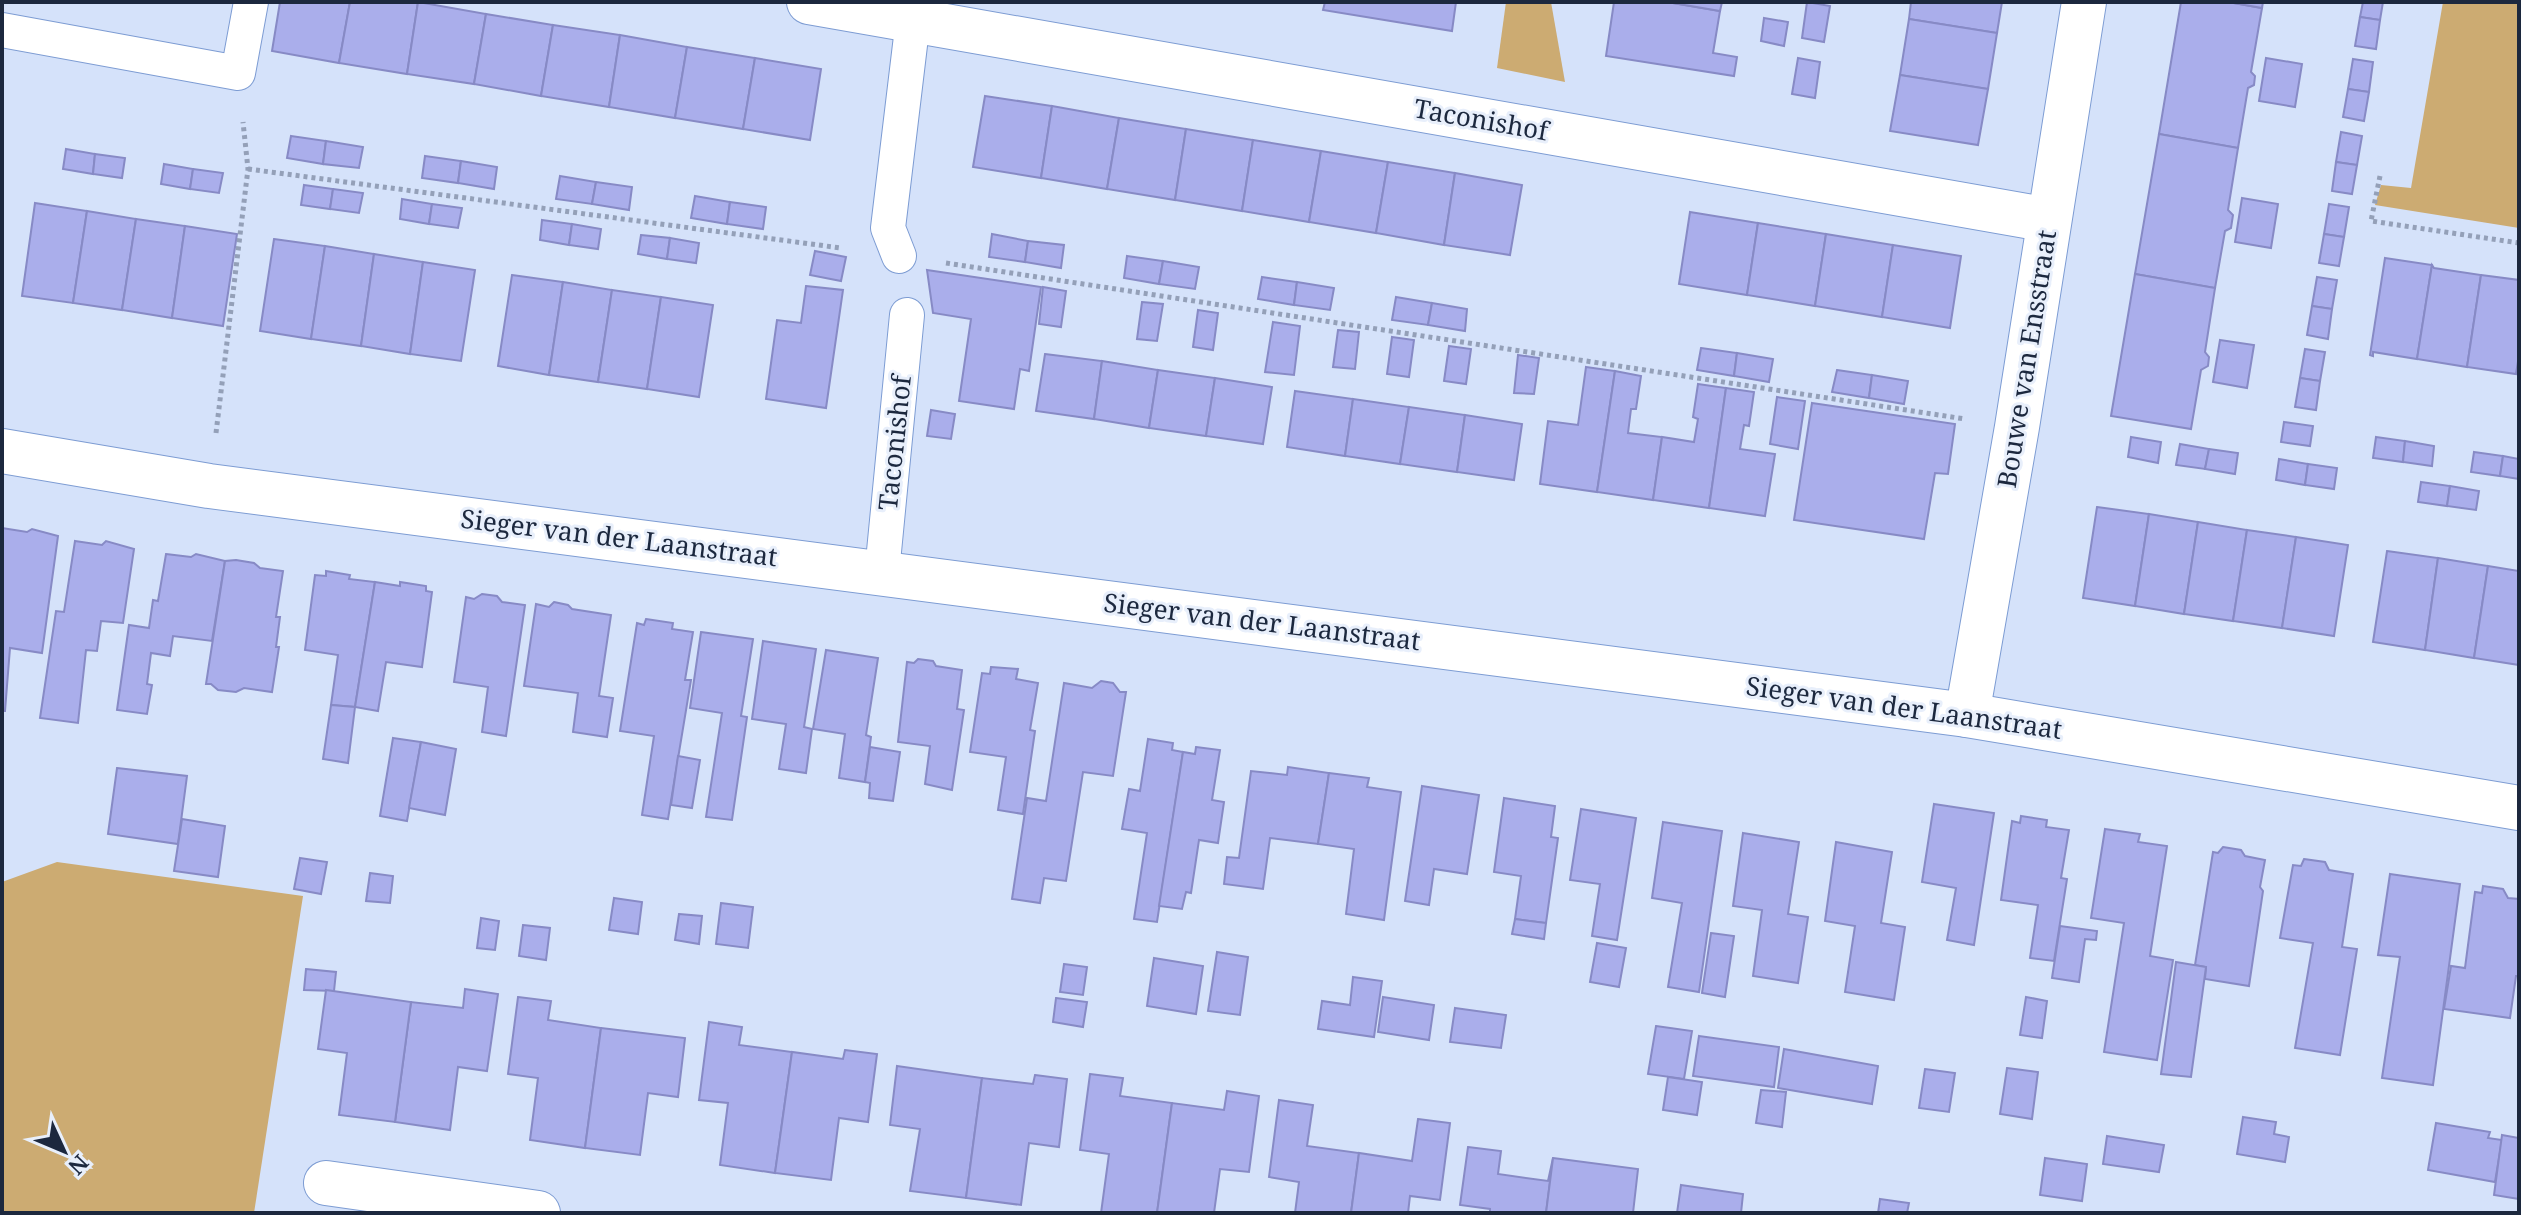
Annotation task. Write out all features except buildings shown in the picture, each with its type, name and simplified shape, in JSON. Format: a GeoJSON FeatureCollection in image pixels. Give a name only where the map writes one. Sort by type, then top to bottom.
{"type":"FeatureCollection","features":[{"type":"Feature","properties":{"kind":"street","name":"Taconishof"},"geometry":{"type":"LineString","coordinates":[[809,2],[2049,220]]}},
{"type":"Feature","properties":{"kind":"street","name":"Bouwe van Ensstraat"},"geometry":{"type":"LineString","coordinates":[[1967,715],[2017,427],[2084,2]]}},
{"type":"Feature","properties":{"kind":"street","name":"Sieger van der Laanstraat"},"geometry":{"type":"LineString","coordinates":[[2,451],[209,486],[1967,715],[2519,808]]}},
{"type":"Feature","properties":{"kind":"street"},"geometry":{"type":"LineString","coordinates":[[326,1183],[538,1213]]}},
{"type":"Feature","properties":{"kind":"lane"},"geometry":{"type":"LineString","coordinates":[[2,30],[238,73],[251,2]]}},
{"type":"Feature","properties":{"kind":"lane"},"geometry":{"type":"LineString","coordinates":[[899,256],[888,228],[913,20]]}},
{"type":"Feature","properties":{"kind":"lane","name":"Taconishof"},"geometry":{"type":"LineString","coordinates":[[882,572],[907,315]]}},
{"type":"Feature","properties":{"kind":"path"},"geometry":{"type":"LineString","coordinates":[[209,486],[248,169],[238,73]]}},
{"type":"Feature","properties":{"kind":"path"},"geometry":{"type":"LineString","coordinates":[[248,169],[899,256],[2017,427]]}},
{"type":"Feature","properties":{"kind":"path"},"geometry":{"type":"LineString","coordinates":[[2380,176],[2371,221],[2519,243]]}},
{"type":"Feature","properties":{"kind":"shaded area"},"geometry":{"type":"Polygon","coordinates":[[[1506,2],[1551,2],[1565,82],[1497,68],[1506,2]]]}},
{"type":"Feature","properties":{"kind":"shaded area"},"geometry":{"type":"Polygon","coordinates":[[[2443,2],[2519,2],[2519,228],[2375,205],[2381,185],[2411,188],[2443,2]]]}},
{"type":"Feature","properties":{"kind":"shaded area"},"geometry":{"type":"Polygon","coordinates":[[[57,862],[303,896],[254,1213],[2,1213],[2,882],[57,862]]]}}]}
